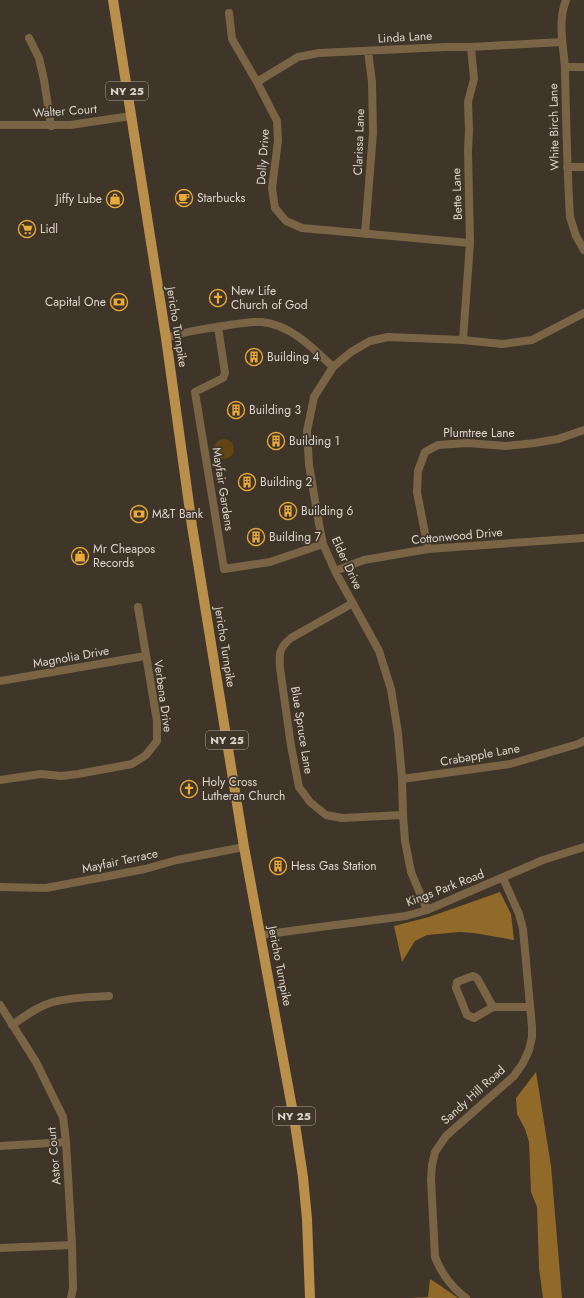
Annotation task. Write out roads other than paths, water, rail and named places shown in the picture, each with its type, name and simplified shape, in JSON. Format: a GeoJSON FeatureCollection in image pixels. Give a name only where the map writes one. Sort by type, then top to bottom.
{"type":"FeatureCollection","features":[{"type":"Feature","properties":{"kind":"main road","name":"Jericho Turnpike"},"geometry":{"type":"LineString","coordinates":[[113,0],[166,338],[192,526],[244,847],[300,1157],[307,1219],[310,1298]]}},
{"type":"Feature","properties":{"kind":"street","name":"White Birch Lane"},"geometry":{"type":"LineString","coordinates":[[566,0],[563,7],[562,42],[565,67],[567,167],[570,217],[576,236],[584,250]]}},
{"type":"Feature","properties":{"kind":"street","name":"Dolly Drive"},"geometry":{"type":"LineString","coordinates":[[229,13],[232,39],[257,82],[277,121],[278,140],[272,188],[275,208],[286,221],[302,228],[342,233],[470,243]]}},
{"type":"Feature","properties":{"kind":"street"},"geometry":{"type":"LineString","coordinates":[[29,38],[39,58],[51,126]]}},
{"type":"Feature","properties":{"kind":"street","name":"Linda Lane"},"geometry":{"type":"LineString","coordinates":[[257,82],[298,57],[319,53],[562,42]]}},
{"type":"Feature","properties":{"kind":"street","name":"Bette Lane"},"geometry":{"type":"LineString","coordinates":[[463,340],[470,243],[468,102],[474,79],[472,47]]}},
{"type":"Feature","properties":{"kind":"street","name":"Clarissa Lane"},"geometry":{"type":"LineString","coordinates":[[365,234],[373,134],[372,82],[368,51]]}},
{"type":"Feature","properties":{"kind":"street"},"geometry":{"type":"LineString","coordinates":[[565,67],[584,67]]}},
{"type":"Feature","properties":{"kind":"street","name":"Walter Court"},"geometry":{"type":"LineString","coordinates":[[0,125],[51,126],[131,116]]}},
{"type":"Feature","properties":{"kind":"street"},"geometry":{"type":"LineString","coordinates":[[567,167],[584,167]]}},
{"type":"Feature","properties":{"kind":"street","name":"Elder Drive"},"geometry":{"type":"LineString","coordinates":[[427,910],[411,872],[405,841],[398,733],[391,689],[380,651],[335,571],[323,544],[310,472],[307,431],[314,397],[333,367],[351,352],[370,341],[388,337],[463,340],[502,344],[532,340],[584,313]]}},
{"type":"Feature","properties":{"kind":"street"},"geometry":{"type":"LineString","coordinates":[[166,338],[179,333],[245,322],[262,322],[276,325],[300,337],[333,367]]}},
{"type":"Feature","properties":{"kind":"street","name":"Mayfair Gardens"},"geometry":{"type":"LineString","coordinates":[[218,327],[225,374],[222,378],[195,392],[224,570],[270,562],[323,544]]}},
{"type":"Feature","properties":{"kind":"street","name":"Plumtree Lane"},"geometry":{"type":"LineString","coordinates":[[428,549],[417,492],[418,471],[425,452],[438,444],[467,443],[506,446],[535,443],[558,439],[584,430]]}},
{"type":"Feature","properties":{"kind":"street","name":"Cottonwood Drive"},"geometry":{"type":"LineString","coordinates":[[335,571],[364,560],[428,549],[584,538]]}},
{"type":"Feature","properties":{"kind":"street","name":"Blue Spruce Lane"},"geometry":{"type":"LineString","coordinates":[[354,603],[291,638],[283,645],[280,655],[280,668],[289,730],[300,786],[310,802],[326,815],[342,818],[403,815]]}},
{"type":"Feature","properties":{"kind":"street","name":"Verbena Drive"},"geometry":{"type":"LineString","coordinates":[[0,780],[41,774],[61,776],[78,774],[132,764],[146,755],[157,741],[157,722],[138,607]]}},
{"type":"Feature","properties":{"kind":"street","name":"Magnolia Drive"},"geometry":{"type":"LineString","coordinates":[[0,681],[145,656]]}},
{"type":"Feature","properties":{"kind":"street","name":"Crabapple Lane"},"geometry":{"type":"LineString","coordinates":[[402,779],[510,764],[584,741]]}},
{"type":"Feature","properties":{"kind":"street","name":"Mayfair Terrace"},"geometry":{"type":"LineString","coordinates":[[0,887],[46,888],[145,869],[177,860],[244,847]]}},
{"type":"Feature","properties":{"kind":"street","name":"Kings Park Road"},"geometry":{"type":"LineString","coordinates":[[261,935],[406,916],[427,910],[543,860],[584,847]]}},
{"type":"Feature","properties":{"kind":"street","name":"Sandy Hill Road"},"geometry":{"type":"LineString","coordinates":[[466,1298],[456,1291],[447,1281],[439,1268],[435,1257],[430,1179],[435,1152],[446,1136],[514,1076],[523,1063],[529,1050],[532,1037],[523,929],[519,914],[503,878]]}},
{"type":"Feature","properties":{"kind":"street"},"geometry":{"type":"LineString","coordinates":[[493,1007],[477,978],[473,976],[457,982],[456,988],[467,1015],[474,1018],[493,1007],[530,1007]]}},
{"type":"Feature","properties":{"kind":"street"},"geometry":{"type":"LineString","coordinates":[[12,1025],[32,1011],[51,1002],[109,996]]}},
{"type":"Feature","properties":{"kind":"street","name":"Astor Court"},"geometry":{"type":"LineString","coordinates":[[0,1005],[36,1062],[63,1117],[66,1142],[72,1245],[73,1288],[71,1298]]}},
{"type":"Feature","properties":{"kind":"street"},"geometry":{"type":"LineString","coordinates":[[0,1146],[66,1142]]}},
{"type":"Feature","properties":{"kind":"street"},"geometry":{"type":"LineString","coordinates":[[0,1248],[72,1245]]}},
{"type":"Feature","properties":{"kind":"place","name":"Starbucks"},"geometry":{"type":"Point","coordinates":[184,198]}},
{"type":"Feature","properties":{"kind":"place","name":"Jiffy Lube"},"geometry":{"type":"Point","coordinates":[115,199]}},
{"type":"Feature","properties":{"kind":"place","name":"Lidl"},"geometry":{"type":"Point","coordinates":[27,229]}},
{"type":"Feature","properties":{"kind":"place","name":"New Life Church of God"},"geometry":{"type":"Point","coordinates":[218,298]}},
{"type":"Feature","properties":{"kind":"place","name":"Capital One"},"geometry":{"type":"Point","coordinates":[119,302]}},
{"type":"Feature","properties":{"kind":"place","name":"Building 4"},"geometry":{"type":"Point","coordinates":[254,357]}},
{"type":"Feature","properties":{"kind":"place","name":"Building 3"},"geometry":{"type":"Point","coordinates":[236,410]}},
{"type":"Feature","properties":{"kind":"place","name":"Building 1"},"geometry":{"type":"Point","coordinates":[276,441]}},
{"type":"Feature","properties":{"kind":"place","name":"Building 2"},"geometry":{"type":"Point","coordinates":[247,482]}},
{"type":"Feature","properties":{"kind":"place","name":"Building 6"},"geometry":{"type":"Point","coordinates":[288,511]}},
{"type":"Feature","properties":{"kind":"place","name":"M&T Bank"},"geometry":{"type":"Point","coordinates":[139,514]}},
{"type":"Feature","properties":{"kind":"place","name":"Building 7"},"geometry":{"type":"Point","coordinates":[256,537]}},
{"type":"Feature","properties":{"kind":"place","name":"Mr Cheapos Records"},"geometry":{"type":"Point","coordinates":[80,556]}},
{"type":"Feature","properties":{"kind":"place","name":"Holy Cross Lutheran Church"},"geometry":{"type":"Point","coordinates":[189,789]}},
{"type":"Feature","properties":{"kind":"place","name":"Hess Gas Station"},"geometry":{"type":"Point","coordinates":[278,866]}}]}
